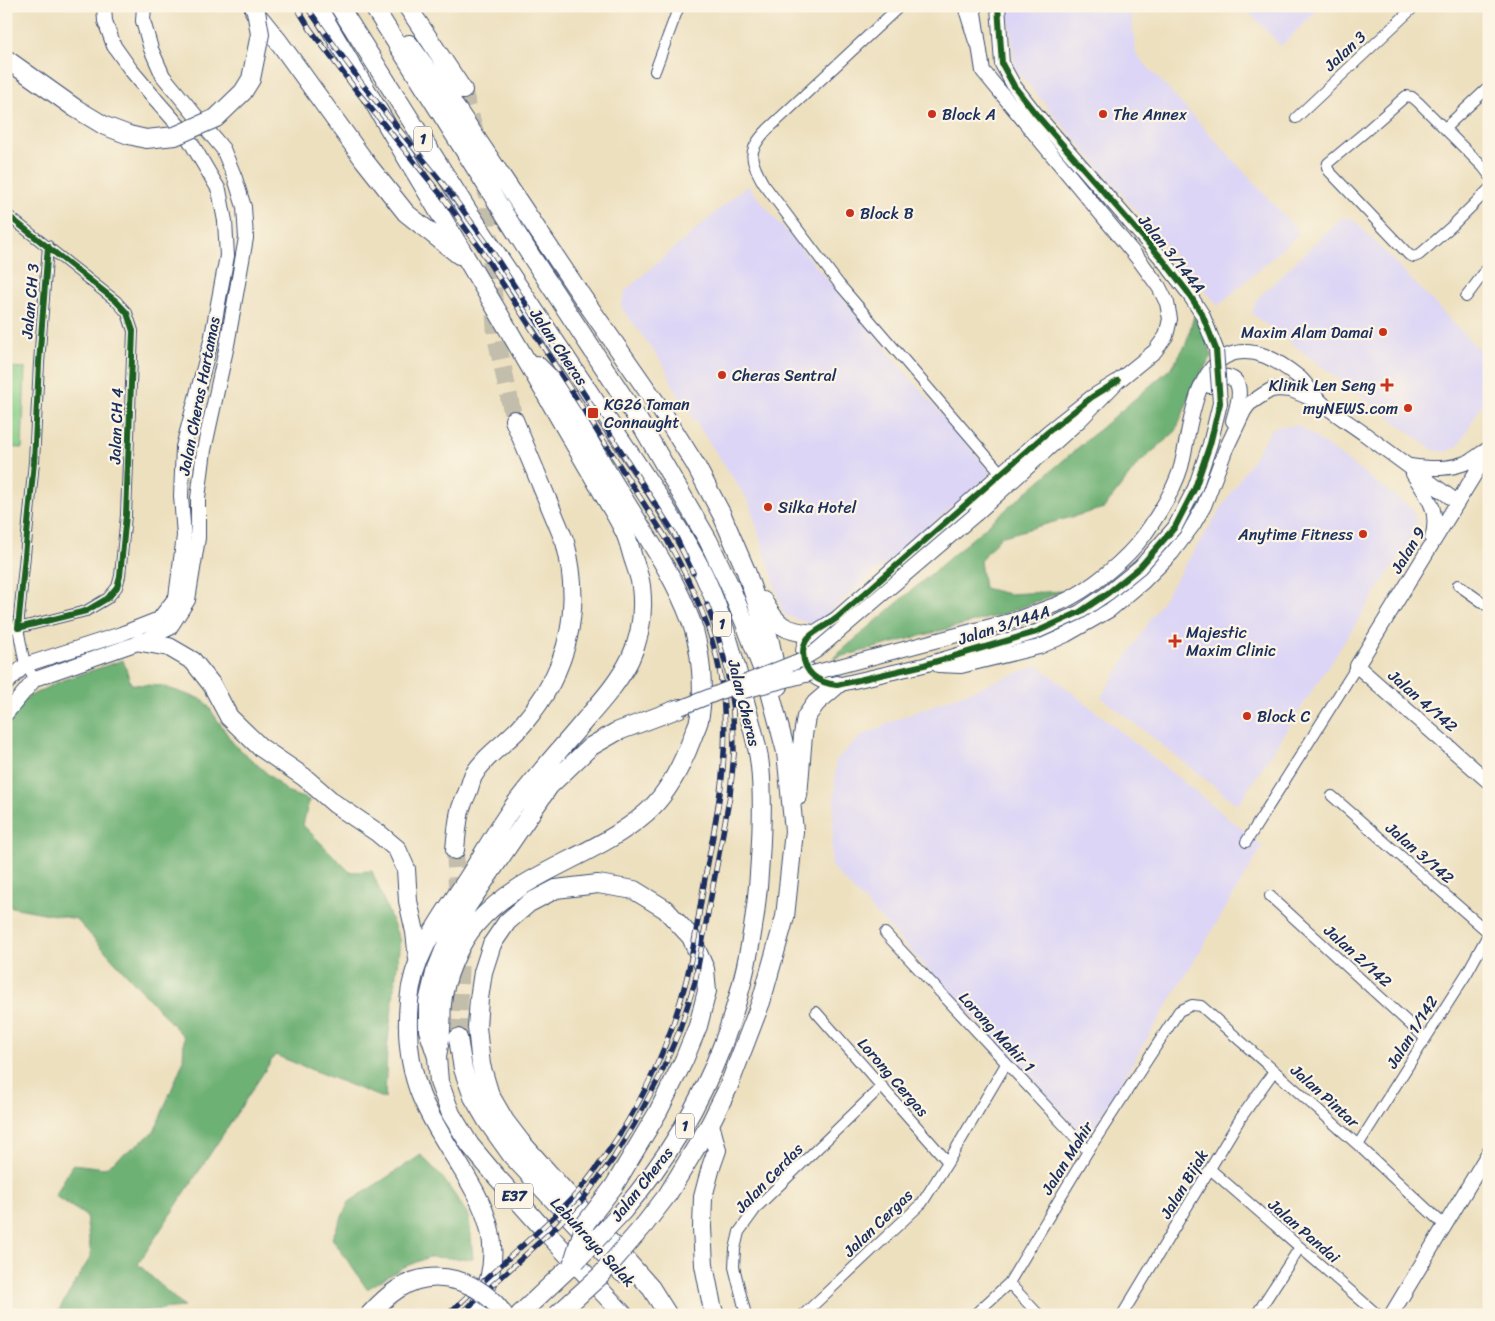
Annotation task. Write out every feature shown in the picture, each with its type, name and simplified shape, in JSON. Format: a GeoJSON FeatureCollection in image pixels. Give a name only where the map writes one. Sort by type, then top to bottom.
{"type":"FeatureCollection","features":[{"type":"Feature","properties":{"kind":"highway"},"geometry":{"type":"LineString","coordinates":[[6,59],[75,108],[105,126],[146,139],[175,136],[216,118],[243,92],[251,79],[260,34],[252,6]]}},
{"type":"Feature","properties":{"kind":"highway"},"geometry":{"type":"LineString","coordinates":[[252,6],[364,160],[406,213],[469,263]]}},
{"type":"Feature","properties":{"kind":"highway"},"geometry":{"type":"LineString","coordinates":[[317,6],[521,350],[625,532],[641,583],[642,615],[640,633],[634,652],[617,684],[518,800],[427,940],[418,960],[409,1000],[408,1026],[409,1052],[414,1076],[429,1113],[462,1168],[484,1209],[490,1226],[492,1264],[489,1281],[483,1299],[474,1315]]}},
{"type":"Feature","properties":{"kind":"highway","name":"Jalan Cheras"},"geometry":{"type":"LineString","coordinates":[[339,6],[468,211],[655,491],[686,543],[703,574],[714,600],[739,676],[760,765],[762,829],[758,897],[748,958],[724,1044],[686,1126],[659,1166],[623,1211],[572,1266],[519,1315]]}},
{"type":"Feature","properties":{"kind":"highway"},"geometry":{"type":"LineString","coordinates":[[407,6],[463,90]]}},
{"type":"Feature","properties":{"kind":"highway"},"geometry":{"type":"LineString","coordinates":[[377,12],[411,45],[443,89],[583,298],[661,410],[695,464],[722,515],[746,570],[770,642],[787,723],[786,752]]}},
{"type":"Feature","properties":{"kind":"highway","name":"Jalan Cheras"},"geometry":{"type":"LineString","coordinates":[[377,12],[531,256],[639,421],[708,540],[729,584],[768,684],[786,752],[794,831],[785,917],[762,1002],[728,1088],[710,1124],[668,1194],[601,1275],[557,1315]]}},
{"type":"Feature","properties":{"kind":"highway"},"geometry":{"type":"LineString","coordinates":[[436,1057],[442,1030],[442,1002],[447,981],[462,943],[474,925],[491,907],[517,887],[616,835],[645,813],[680,769],[699,720],[702,695],[701,669],[697,644],[691,622],[671,577],[554,382],[521,350]]}},
{"type":"Feature","properties":{"kind":"highway"},"geometry":{"type":"LineString","coordinates":[[455,850],[459,814],[473,776],[490,756],[522,725],[541,701],[559,668],[570,629],[573,584],[569,557],[514,420]]}},
{"type":"Feature","properties":{"kind":"highway"},"geometry":{"type":"LineString","coordinates":[[746,570],[776,622],[798,633],[813,634]]}},
{"type":"Feature","properties":{"kind":"highway"},"geometry":{"type":"LineString","coordinates":[[141,642],[169,647],[193,661],[212,686],[229,717],[260,747],[304,776],[335,804],[397,849],[406,869],[408,901],[415,932],[418,960]]}},
{"type":"Feature","properties":{"kind":"highway"},"geometry":{"type":"LineString","coordinates":[[794,831],[801,769],[802,735],[806,717],[816,703],[837,685]]}},
{"type":"Feature","properties":{"kind":"highway"},"geometry":{"type":"LineString","coordinates":[[476,866],[550,785],[590,747],[616,732],[680,708]]}},
{"type":"Feature","properties":{"kind":"highway"},"geometry":{"type":"LineString","coordinates":[[436,1057],[428,1030],[428,1002],[435,973],[447,943],[468,905],[550,785]]}},
{"type":"Feature","properties":{"kind":"highway"},"geometry":{"type":"LineString","coordinates":[[572,1266],[584,1224],[614,1186],[658,1112],[684,1060],[698,1026],[707,991],[706,969],[691,937],[665,909],[634,890],[598,884],[556,889],[529,902],[507,922],[492,944],[483,972],[476,1027],[481,1065],[490,1095],[504,1121],[528,1150],[652,1288],[668,1315]]}},
{"type":"Feature","properties":{"kind":"highway","name":"Lebuhraya Salak"},"geometry":{"type":"LineString","coordinates":[[458,1038],[463,1069],[473,1097],[487,1121],[512,1156],[661,1315]]}},
{"type":"Feature","properties":{"kind":"highway","name":"Lebuhraya Salak"},"geometry":{"type":"LineString","coordinates":[[436,1057],[440,1082],[451,1114],[470,1144],[546,1232],[624,1315]]}},
{"type":"Feature","properties":{"kind":"highway"},"geometry":{"type":"LineString","coordinates":[[710,1124],[717,1150],[703,1197],[702,1228],[704,1265],[715,1315]]}},
{"type":"Feature","properties":{"kind":"highway"},"geometry":{"type":"LineString","coordinates":[[370,1315],[381,1302],[399,1288],[428,1278],[444,1278],[463,1282],[481,1290],[504,1315]]}},
{"type":"Feature","properties":{"kind":"street","name":"Jalan Cheras Hartamas"},"geometry":{"type":"LineString","coordinates":[[6,684],[25,665],[120,634],[159,619],[176,597],[184,536],[181,496],[183,447],[211,341],[227,256],[225,221],[219,190],[186,134],[151,95],[114,46],[105,21],[104,6]]}},
{"type":"Feature","properties":{"kind":"street","name":"Jalan Cheras Hartamas"},"geometry":{"type":"LineString","coordinates":[[35,679],[141,642],[170,628],[188,600],[198,538],[198,498],[204,450],[221,372],[246,238],[244,207],[223,149],[163,76],[151,48],[143,21],[144,6]]}},
{"type":"Feature","properties":{"kind":"street"},"geometry":{"type":"LineString","coordinates":[[655,71],[679,6]]}},
{"type":"Feature","properties":{"kind":"street"},"geometry":{"type":"LineString","coordinates":[[900,6],[756,142],[752,154],[755,170],[763,184],[839,284],[1001,473]]}},
{"type":"Feature","properties":{"kind":"street"},"geometry":{"type":"LineString","coordinates":[[963,6],[983,71]]}},
{"type":"Feature","properties":{"kind":"street"},"geometry":{"type":"LineString","coordinates":[[973,6],[983,71]]}},
{"type":"Feature","properties":{"kind":"street","name":"Jalan 3/144A"},"geometry":{"type":"LineString","coordinates":[[837,685],[924,665],[1036,632],[1080,612],[1108,593],[1140,567],[1175,527],[1195,488],[1210,444],[1220,403],[1216,349],[1202,314],[1163,260],[1035,114],[1014,86],[1002,64],[998,6]]}},
{"type":"Feature","properties":{"kind":"street","name":"Jalan 3"},"geometry":{"type":"LineString","coordinates":[[1296,118],[1415,6]]}},
{"type":"Feature","properties":{"kind":"street","name":"Jalan 3/144A"},"geometry":{"type":"LineString","coordinates":[[813,634],[837,618],[1048,432],[1092,397],[1118,381],[1155,351],[1166,336],[1170,319],[1168,303],[1159,287],[1140,260],[983,71]]}},
{"type":"Feature","properties":{"kind":"street"},"geometry":{"type":"LineString","coordinates":[[1445,128],[1489,87]]}},
{"type":"Feature","properties":{"kind":"street"},"geometry":{"type":"LineString","coordinates":[[1489,175],[1418,102],[1412,97],[1406,96],[1328,163],[1327,167],[1409,254],[1414,257],[1419,255],[1452,226],[1489,189]]}},
{"type":"Feature","properties":{"kind":"street","name":"Jalan CH 4"},"geometry":{"type":"LineString","coordinates":[[6,214],[116,301],[127,313],[133,331],[126,514],[120,576],[117,587],[108,598],[86,611],[18,628],[6,627]]}},
{"type":"Feature","properties":{"kind":"street","name":"Jalan CH 3"},"geometry":{"type":"LineString","coordinates":[[25,665],[18,628],[34,462],[48,246]]}},
{"type":"Feature","properties":{"kind":"street"},"geometry":{"type":"LineString","coordinates":[[1466,297],[1489,266]]}},
{"type":"Feature","properties":{"kind":"street"},"geometry":{"type":"LineString","coordinates":[[680,708],[1014,620],[1062,602],[1092,584],[1126,555],[1144,535],[1166,502],[1180,468],[1198,392],[1214,366],[1226,356],[1237,353],[1256,353],[1266,356],[1283,366],[1300,378],[1322,403],[1457,502]]}},
{"type":"Feature","properties":{"kind":"street"},"geometry":{"type":"LineString","coordinates":[[191,417],[210,376],[217,371],[221,372]]}},
{"type":"Feature","properties":{"kind":"street"},"geometry":{"type":"LineString","coordinates":[[1188,432],[1212,384],[1225,376],[1232,378],[1238,385],[1239,393],[1225,451]]}},
{"type":"Feature","properties":{"kind":"street","name":"Jalan 3/144A"},"geometry":{"type":"LineString","coordinates":[[680,708],[801,660],[816,651],[976,514],[1082,419],[1118,381]]}},
{"type":"Feature","properties":{"kind":"street"},"geometry":{"type":"LineString","coordinates":[[924,665],[961,666],[1039,647],[1066,635],[1110,610],[1142,583],[1172,553],[1193,525],[1204,506],[1225,451],[1249,404],[1271,390],[1291,390],[1322,403]]}},
{"type":"Feature","properties":{"kind":"street"},"geometry":{"type":"LineString","coordinates":[[1407,465],[1431,469],[1451,467],[1470,461],[1489,450]]}},
{"type":"Feature","properties":{"kind":"street","name":"Jalan 9"},"geometry":{"type":"LineString","coordinates":[[1357,666],[1489,450]]}},
{"type":"Feature","properties":{"kind":"street"},"geometry":{"type":"LineString","coordinates":[[1407,465],[1431,502],[1435,514],[1435,528],[1430,547]]}},
{"type":"Feature","properties":{"kind":"street"},"geometry":{"type":"LineString","coordinates":[[1458,585],[1489,607]]}},
{"type":"Feature","properties":{"kind":"street"},"geometry":{"type":"LineString","coordinates":[[813,634],[807,639],[803,648],[804,660],[808,670],[826,684],[837,685]]}},
{"type":"Feature","properties":{"kind":"street"},"geometry":{"type":"LineString","coordinates":[[6,714],[35,679],[25,665]]}},
{"type":"Feature","properties":{"kind":"street"},"geometry":{"type":"LineString","coordinates":[[1246,842],[1357,666]]}},
{"type":"Feature","properties":{"kind":"street","name":"Jalan 4/142"},"geometry":{"type":"LineString","coordinates":[[1357,666],[1489,782]]}},
{"type":"Feature","properties":{"kind":"street","name":"Jalan 3/142"},"geometry":{"type":"LineString","coordinates":[[1332,796],[1489,933]]}},
{"type":"Feature","properties":{"kind":"street","name":"Jalan 2/142"},"geometry":{"type":"LineString","coordinates":[[1270,896],[1425,1038]]}},
{"type":"Feature","properties":{"kind":"street","name":"Lorong Mahir 1"},"geometry":{"type":"LineString","coordinates":[[885,933],[1088,1151]]}},
{"type":"Feature","properties":{"kind":"street","name":"Jalan 1/142"},"geometry":{"type":"LineString","coordinates":[[1358,1145],[1467,973],[1489,933]]}},
{"type":"Feature","properties":{"kind":"street","name":"Jalan Pintar"},"geometry":{"type":"LineString","coordinates":[[1179,1011],[1192,1005],[1201,1006],[1358,1145],[1444,1225]]}},
{"type":"Feature","properties":{"kind":"street","name":"Jalan Mahir"},"geometry":{"type":"LineString","coordinates":[[974,1315],[1009,1283],[1088,1151],[1179,1011]]}},
{"type":"Feature","properties":{"kind":"street","name":"Lorong Cergas"},"geometry":{"type":"LineString","coordinates":[[816,1012],[948,1162]]}},
{"type":"Feature","properties":{"kind":"street","name":"Jalan Cergas"},"geometry":{"type":"LineString","coordinates":[[803,1315],[922,1203],[1006,1064]]}},
{"type":"Feature","properties":{"kind":"street","name":"Jalan Bijak"},"geometry":{"type":"LineString","coordinates":[[1122,1315],[1240,1119],[1274,1071]]}},
{"type":"Feature","properties":{"kind":"street","name":"Jalan Cerdas"},"geometry":{"type":"LineString","coordinates":[[746,1315],[734,1267],[735,1249],[739,1232],[757,1207],[882,1086]]}},
{"type":"Feature","properties":{"kind":"street"},"geometry":{"type":"LineString","coordinates":[[1391,1315],[1489,1152]]}},
{"type":"Feature","properties":{"kind":"street","name":"Jalan Pandai"},"geometry":{"type":"LineString","coordinates":[[1210,1169],[1378,1315]]}},
{"type":"Feature","properties":{"kind":"street"},"geometry":{"type":"LineString","coordinates":[[1256,1315],[1300,1247]]}},
{"type":"Feature","properties":{"kind":"street"},"geometry":{"type":"LineString","coordinates":[[1009,1283],[1039,1315]]}},
{"type":"Feature","properties":{"kind":"shaded area"},"geometry":{"type":"Polygon","coordinates":[[[1008,6],[1130,6],[1136,54],[1300,233],[1218,306],[1015,69],[1008,6]]]}},
{"type":"Feature","properties":{"kind":"shaded area"},"geometry":{"type":"Polygon","coordinates":[[[1243,6],[1322,6],[1281,46],[1243,6]]]}},
{"type":"Feature","properties":{"kind":"shaded area"},"geometry":{"type":"Polygon","coordinates":[[[747,185],[991,473],[814,625],[784,615],[749,502],[677,394],[664,365],[621,307],[625,291],[747,185]]]}},
{"type":"Feature","properties":{"kind":"shaded area","name":"Maxim Alam Damai"},"geometry":{"type":"Polygon","coordinates":[[[1342,217],[1353,219],[1489,360],[1489,391],[1459,445],[1447,452],[1433,450],[1252,314],[1256,300],[1342,217]]]}},
{"type":"Feature","properties":{"kind":"shaded area"},"geometry":{"type":"Polygon","coordinates":[[[1298,425],[1413,509],[1418,528],[1238,805],[1101,697],[1273,427],[1298,425]]]}},
{"type":"Feature","properties":{"kind":"shaded area"},"geometry":{"type":"Polygon","coordinates":[[[1038,665],[1263,846],[1087,1139],[831,866],[836,760],[860,737],[893,721],[1038,665]]]}},
{"type":"Feature","properties":{"kind":"green space"},"geometry":{"type":"Polygon","coordinates":[[[1194,316],[1206,339],[1212,356],[1196,380],[1176,431],[1138,464],[1104,508],[1000,537],[980,561],[984,588],[1008,594],[1064,591],[1004,614],[832,659],[1172,367],[1186,344],[1194,316]]]}},
{"type":"Feature","properties":{"kind":"green space"},"geometry":{"type":"Polygon","coordinates":[[[6,367],[25,368],[22,448],[6,447],[6,367]]]}},
{"type":"Feature","properties":{"kind":"green space"},"geometry":{"type":"Polygon","coordinates":[[[123,660],[131,684],[162,686],[204,700],[233,743],[289,793],[309,800],[303,825],[350,872],[372,871],[400,941],[387,1049],[385,1099],[275,1055],[138,1264],[184,1307],[96,1315],[56,1315],[91,1256],[86,1216],[55,1196],[73,1164],[105,1168],[154,1132],[183,1062],[184,1037],[76,919],[6,906],[6,719],[22,700],[58,682],[123,660]]]}},
{"type":"Feature","properties":{"kind":"green space"},"geometry":{"type":"Polygon","coordinates":[[[421,1155],[443,1178],[469,1216],[473,1259],[429,1257],[404,1267],[367,1289],[332,1238],[349,1202],[421,1155]]]}},
{"type":"Feature","properties":{"kind":"tunnel"},"geometry":{"type":"LineString","coordinates":[[463,90],[476,135]]}},
{"type":"Feature","properties":{"kind":"tunnel"},"geometry":{"type":"LineString","coordinates":[[486,180],[496,336],[514,420]]}},
{"type":"Feature","properties":{"kind":"tunnel"},"geometry":{"type":"LineString","coordinates":[[455,850],[458,902]]}},
{"type":"Feature","properties":{"kind":"tunnel"},"geometry":{"type":"LineString","coordinates":[[458,1038],[460,946]]}},
{"type":"Feature","properties":{"kind":"railway"},"geometry":{"type":"LineString","coordinates":[[296,6],[310,29],[356,90],[442,196],[479,247],[666,538],[699,603],[716,655],[723,699],[724,749],[715,823],[686,981],[663,1050],[631,1115],[595,1171],[580,1190],[553,1218],[447,1315]]}},
{"type":"Feature","properties":{"kind":"railway"},"geometry":{"type":"LineString","coordinates":[[306,6],[363,85],[448,190],[486,242],[674,533],[693,573]]}},
{"type":"Feature","properties":{"kind":"railway"},"geometry":{"type":"LineString","coordinates":[[460,1315],[557,1226],[583,1199],[613,1159],[635,1123],[660,1076],[680,1029],[695,982],[730,795],[734,754],[733,710],[727,669],[707,605]]}},
{"type":"Feature","properties":{"kind":"cycle path"},"geometry":{"type":"LineString","coordinates":[[998,6],[1002,64],[1014,86],[1035,113],[1163,260],[1202,314],[1216,349],[1220,403],[1210,444],[1195,488],[1175,527],[1140,567],[1108,593],[1080,612],[1036,632],[924,665],[837,685],[819,680],[809,672],[803,653],[805,644],[810,636],[837,618],[1048,432],[1092,397],[1118,381]]}},
{"type":"Feature","properties":{"kind":"cycle path"},"geometry":{"type":"LineString","coordinates":[[6,214],[116,301],[127,313],[133,331],[126,515],[120,576],[117,587],[108,598],[86,611],[18,628],[34,462],[39,363],[48,246]]}},
{"type":"Feature","properties":{"kind":"place","name":"Block A"},"geometry":{"type":"Point","coordinates":[932,114]}},
{"type":"Feature","properties":{"kind":"place","name":"The Annex"},"geometry":{"type":"Point","coordinates":[1103,114]}},
{"type":"Feature","properties":{"kind":"place","name":"Block B"},"geometry":{"type":"Point","coordinates":[850,213]}},
{"type":"Feature","properties":{"kind":"place","name":"Maxim Alam Damai"},"geometry":{"type":"Point","coordinates":[1383,332]}},
{"type":"Feature","properties":{"kind":"place","name":"Cheras Sentral"},"geometry":{"type":"Point","coordinates":[722,375]}},
{"type":"Feature","properties":{"kind":"place","name":"Klinik Len Seng"},"geometry":{"type":"Point","coordinates":[1387,385]}},
{"type":"Feature","properties":{"kind":"place","name":"myNEWS.com"},"geometry":{"type":"Point","coordinates":[1408,408]}},
{"type":"Feature","properties":{"kind":"place","name":"KG26 Taman Connaught"},"geometry":{"type":"Point","coordinates":[593,413]}},
{"type":"Feature","properties":{"kind":"place","name":"Silka Hotel"},"geometry":{"type":"Point","coordinates":[768,507]}},
{"type":"Feature","properties":{"kind":"place","name":"Anytime Fitness"},"geometry":{"type":"Point","coordinates":[1363,534]}},
{"type":"Feature","properties":{"kind":"place","name":"Majestic Maxim Clinic"},"geometry":{"type":"Point","coordinates":[1175,641]}},
{"type":"Feature","properties":{"kind":"place","name":"Block C"},"geometry":{"type":"Point","coordinates":[1247,716]}}]}
